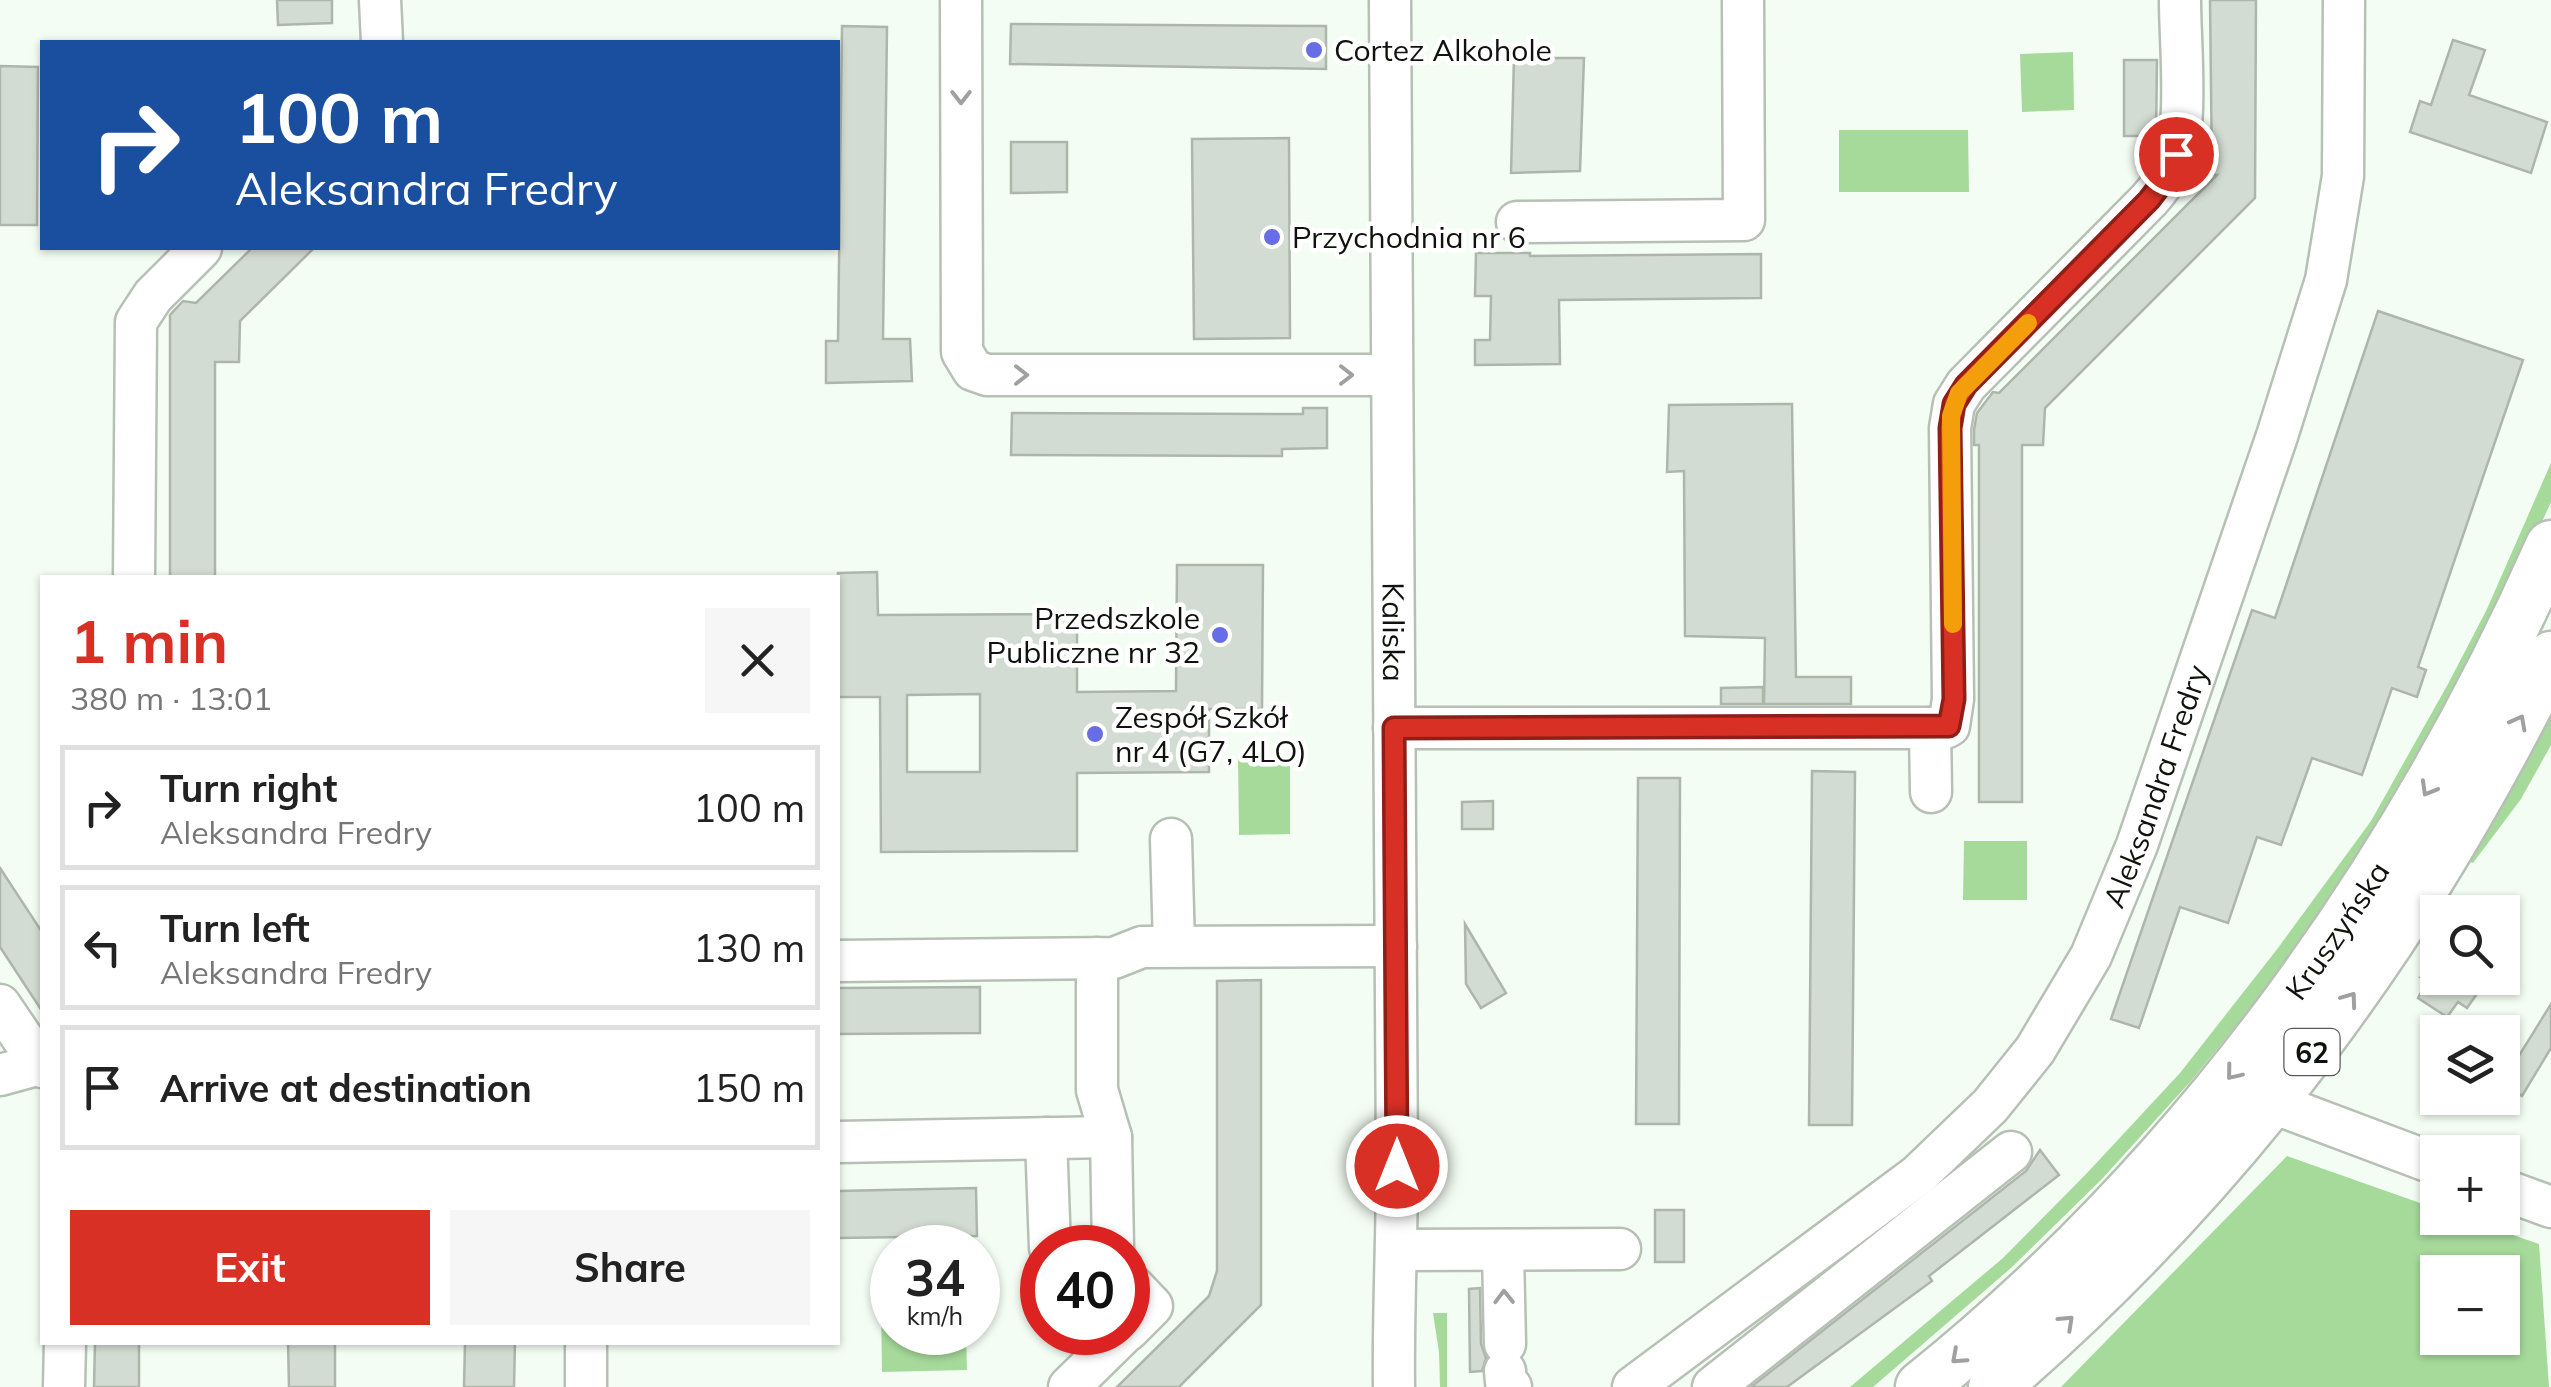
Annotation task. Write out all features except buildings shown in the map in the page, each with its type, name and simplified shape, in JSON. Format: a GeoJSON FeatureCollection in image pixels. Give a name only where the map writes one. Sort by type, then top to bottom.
{"type":"FeatureCollection","features":[{"type":"Feature","properties":{"kind":"main road","name":"Kruszyńska"},"geometry":{"type":"LineString","coordinates":[[1922,1387],[2071,1252],[2188,1128],[2278,1016],[2424,798],[2522,611],[2551,546]]}},
{"type":"Feature","properties":{"kind":"main road","name":"Kruszyńska"},"geometry":{"type":"LineString","coordinates":[[1994,1387],[2137,1255],[2214,1173],[2272,1103],[2418,900],[2475,804],[2551,657]]}},
{"type":"Feature","properties":{"kind":"street"},"geometry":{"type":"LineString","coordinates":[[380,0],[382,40]]}},
{"type":"Feature","properties":{"kind":"street"},"geometry":{"type":"LineString","coordinates":[[961,0],[962,352],[973,370],[987,375],[1391,375]]}},
{"type":"Feature","properties":{"kind":"street","name":"Kaliska"},"geometry":{"type":"LineString","coordinates":[[1390,0],[1398,1250],[1392,1297],[1394,1387]]}},
{"type":"Feature","properties":{"kind":"street"},"geometry":{"type":"LineString","coordinates":[[1517,222],[1744,220],[1743,0]]}},
{"type":"Feature","properties":{"kind":"street"},"geometry":{"type":"LineString","coordinates":[[1394,728],[1945,728],[1952,719],[1950,428],[1954,404],[1966,385],[2136,214],[2166,178],[2176,154],[2180,125],[2180,0]]}},
{"type":"Feature","properties":{"kind":"street","name":"Aleksandra Fredry"},"geometry":{"type":"LineString","coordinates":[[1632,1387],[1918,1174],[1990,1106],[2043,1038],[2077,984],[2136,845],[2277,436],[2326,280],[2343,176],[2344,0]]}},
{"type":"Feature","properties":{"kind":"street"},"geometry":{"type":"LineString","coordinates":[[134,575],[133,335],[145,305],[199,250]]}},
{"type":"Feature","properties":{"kind":"street"},"geometry":{"type":"LineString","coordinates":[[1930,728],[1931,792]]}},
{"type":"Feature","properties":{"kind":"street"},"geometry":{"type":"LineString","coordinates":[[1171,839],[1174,946]]}},
{"type":"Feature","properties":{"kind":"street"},"geometry":{"type":"LineString","coordinates":[[840,961],[1114,958],[1142,946],[1396,946]]}},
{"type":"Feature","properties":{"kind":"street"},"geometry":{"type":"LineString","coordinates":[[1097,958],[1096,1090],[1110,1136],[1112,1225]]}},
{"type":"Feature","properties":{"kind":"street"},"geometry":{"type":"LineString","coordinates":[[0,1004],[40,1064]]}},
{"type":"Feature","properties":{"kind":"street"},"geometry":{"type":"LineString","coordinates":[[0,1075],[40,1066]]}},
{"type":"Feature","properties":{"kind":"street"},"geometry":{"type":"LineString","coordinates":[[2272,1103],[2420,1158]]}},
{"type":"Feature","properties":{"kind":"street"},"geometry":{"type":"LineString","coordinates":[[840,1142],[1110,1136]]}},
{"type":"Feature","properties":{"kind":"street"},"geometry":{"type":"LineString","coordinates":[[1046,1138],[1049,1225]]}},
{"type":"Feature","properties":{"kind":"street"},"geometry":{"type":"LineString","coordinates":[[1707,1332],[1724,1379],[2011,1152]]}},
{"type":"Feature","properties":{"kind":"street"},"geometry":{"type":"LineString","coordinates":[[2520,1196],[2551,1207]]}},
{"type":"Feature","properties":{"kind":"street"},"geometry":{"type":"LineString","coordinates":[[1398,1250],[1620,1249]]}},
{"type":"Feature","properties":{"kind":"street"},"geometry":{"type":"LineString","coordinates":[[1503,1251],[1507,1367]]}},
{"type":"Feature","properties":{"kind":"street"},"geometry":{"type":"LineString","coordinates":[[64,1387],[65,1345]]}},
{"type":"Feature","properties":{"kind":"street"},"geometry":{"type":"LineString","coordinates":[[586,1345],[586,1387]]}},
{"type":"Feature","properties":{"kind":"street"},"geometry":{"type":"LineString","coordinates":[[1069,1387],[1102,1355]]}},
{"type":"Feature","properties":{"kind":"green space"},"geometry":{"type":"Polygon","coordinates":[[[2073,52],[2074,110],[2022,112],[2020,54],[2073,52]]]}},
{"type":"Feature","properties":{"kind":"green space"},"geometry":{"type":"Polygon","coordinates":[[[1839,130],[1968,130],[1969,192],[1839,192],[1839,130]]]}},
{"type":"Feature","properties":{"kind":"green space"},"geometry":{"type":"Polygon","coordinates":[[[2551,463],[2551,502],[2499,616],[2382,826],[2292,957],[2191,1081],[2101,1180],[2011,1268],[1873,1387],[1850,1387],[2003,1258],[2088,1172],[2180,1073],[2278,948],[2371,821],[2487,609],[2551,463]]]}},
{"type":"Feature","properties":{"kind":"green space"},"geometry":{"type":"Polygon","coordinates":[[[2551,692],[2551,745],[2521,799],[2473,863],[2464,859],[2551,692]]]}},
{"type":"Feature","properties":{"kind":"green space"},"geometry":{"type":"Polygon","coordinates":[[[1238,758],[1290,758],[1290,834],[1239,835],[1238,758]]]}},
{"type":"Feature","properties":{"kind":"green space"},"geometry":{"type":"Polygon","coordinates":[[[1964,841],[2027,841],[2027,900],[1963,900],[1964,841]]]}},
{"type":"Feature","properties":{"kind":"green space"},"geometry":{"type":"Polygon","coordinates":[[[2287,1156],[2420,1203],[2420,1235],[2513,1235],[2539,1244],[2549,1387],[2061,1387],[2287,1156]]]}},
{"type":"Feature","properties":{"kind":"green space"},"geometry":{"type":"Polygon","coordinates":[[[1433,1313],[1447,1313],[1447,1387],[1440,1387],[1433,1313]]]}},
{"type":"Feature","properties":{"kind":"green space"},"geometry":{"type":"Polygon","coordinates":[[[882,1355],[967,1355],[967,1370],[882,1372],[882,1355]]]}},
{"type":"Feature","properties":{"kind":"slow traffic"},"geometry":{"type":"LineString","coordinates":[[1953,624],[1951,416],[1959,393],[2028,323]]}},
{"type":"Feature","properties":{"kind":"place","name":"Cortez Alkohole"},"geometry":{"type":"Point","coordinates":[1314,50]}},
{"type":"Feature","properties":{"kind":"place","name":"Przychodnia nr 6"},"geometry":{"type":"Point","coordinates":[1272,237]}},
{"type":"Feature","properties":{"kind":"place","name":"Przedszkole Publiczne nr 32"},"geometry":{"type":"Point","coordinates":[1220,635]}},
{"type":"Feature","properties":{"kind":"place","name":"Zespół Szkół nr 4 (G7, 4LO)"},"geometry":{"type":"Point","coordinates":[1095,734]}},
{"type":"Feature","properties":{"kind":"route"},"geometry":{"type":"LineString","coordinates":[[1397,1166],[1394,728],[1949,726],[1954,699],[1950,428],[1954,404],[1966,385],[2149,200],[2166,178],[2176,154]]}}]}
